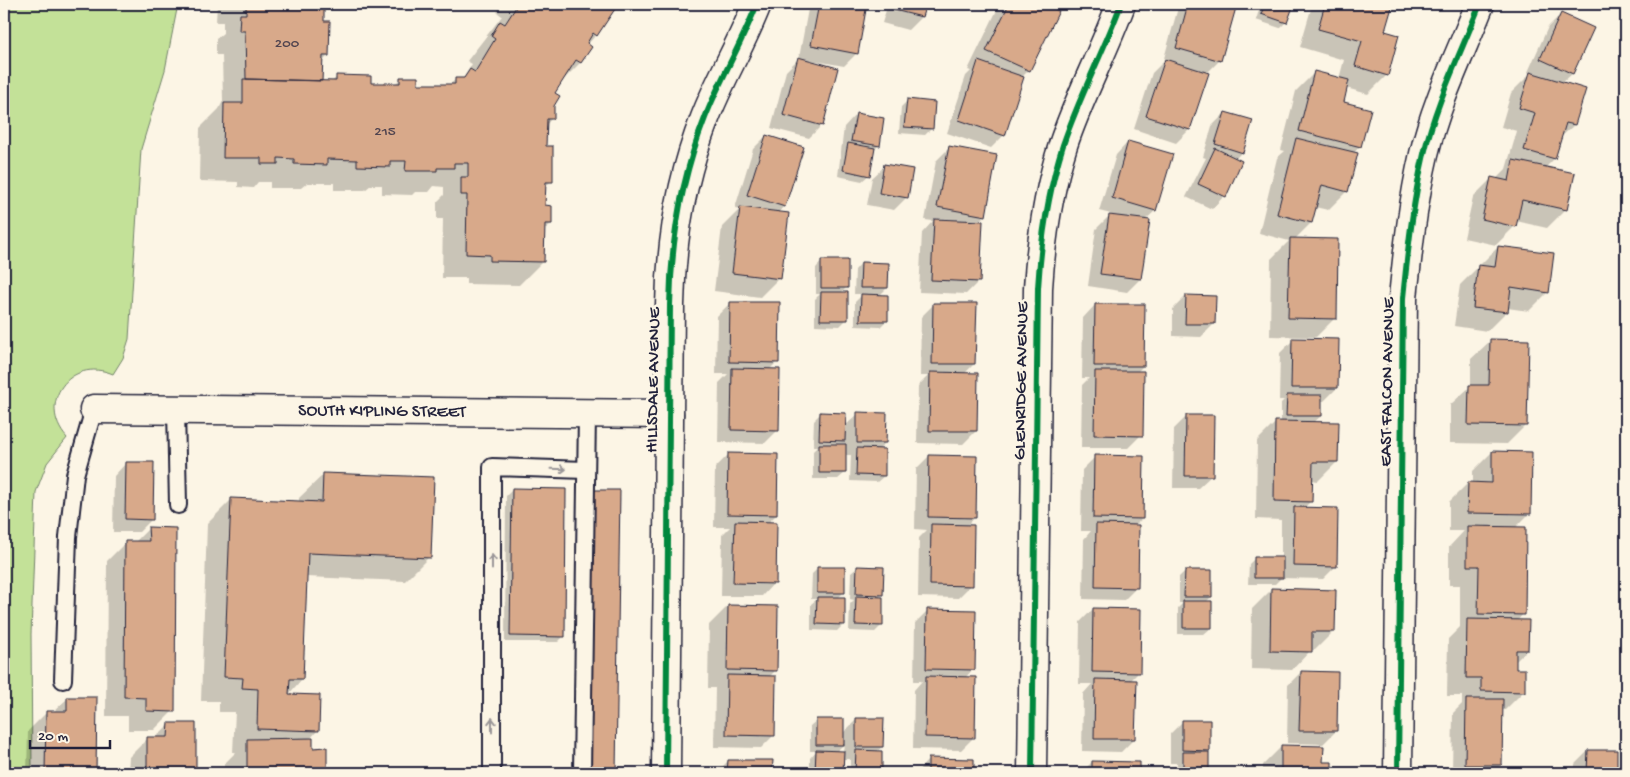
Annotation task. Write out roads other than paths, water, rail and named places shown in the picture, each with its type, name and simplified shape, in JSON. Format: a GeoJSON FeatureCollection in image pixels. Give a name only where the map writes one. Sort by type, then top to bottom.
{"type":"FeatureCollection","features":[{"type":"Feature","properties":{"kind":"street","name":"HILLSDALE AVENUE"},"geometry":{"type":"LineString","coordinates":[[666,773],[670,280],[675,230],[684,181],[706,117],[757,4]]}},
{"type":"Feature","properties":{"kind":"street","name":"GLENRIDGE AVENUE"},"geometry":{"type":"LineString","coordinates":[[1032,773],[1040,250],[1048,202],[1064,145],[1122,4]]}},
{"type":"Feature","properties":{"kind":"street","name":"EAST FALCON AVENUE"},"geometry":{"type":"LineString","coordinates":[[1398,773],[1403,298],[1409,229],[1424,153],[1445,88],[1480,4]]}},
{"type":"Feature","properties":{"kind":"street","name":"SOUTH KIPLING STREET"},"geometry":{"type":"LineString","coordinates":[[94,409],[669,414]]}},
{"type":"Feature","properties":{"kind":"lane"},"geometry":{"type":"LineString","coordinates":[[63,680],[68,537],[75,475],[94,409]]}},
{"type":"Feature","properties":{"kind":"lane"},"geometry":{"type":"LineString","coordinates":[[176,409],[178,504]]}},
{"type":"Feature","properties":{"kind":"lane"},"geometry":{"type":"LineString","coordinates":[[582,773],[587,413]]}},
{"type":"Feature","properties":{"kind":"lane"},"geometry":{"type":"LineString","coordinates":[[492,773],[492,467],[586,470]]}}]}
